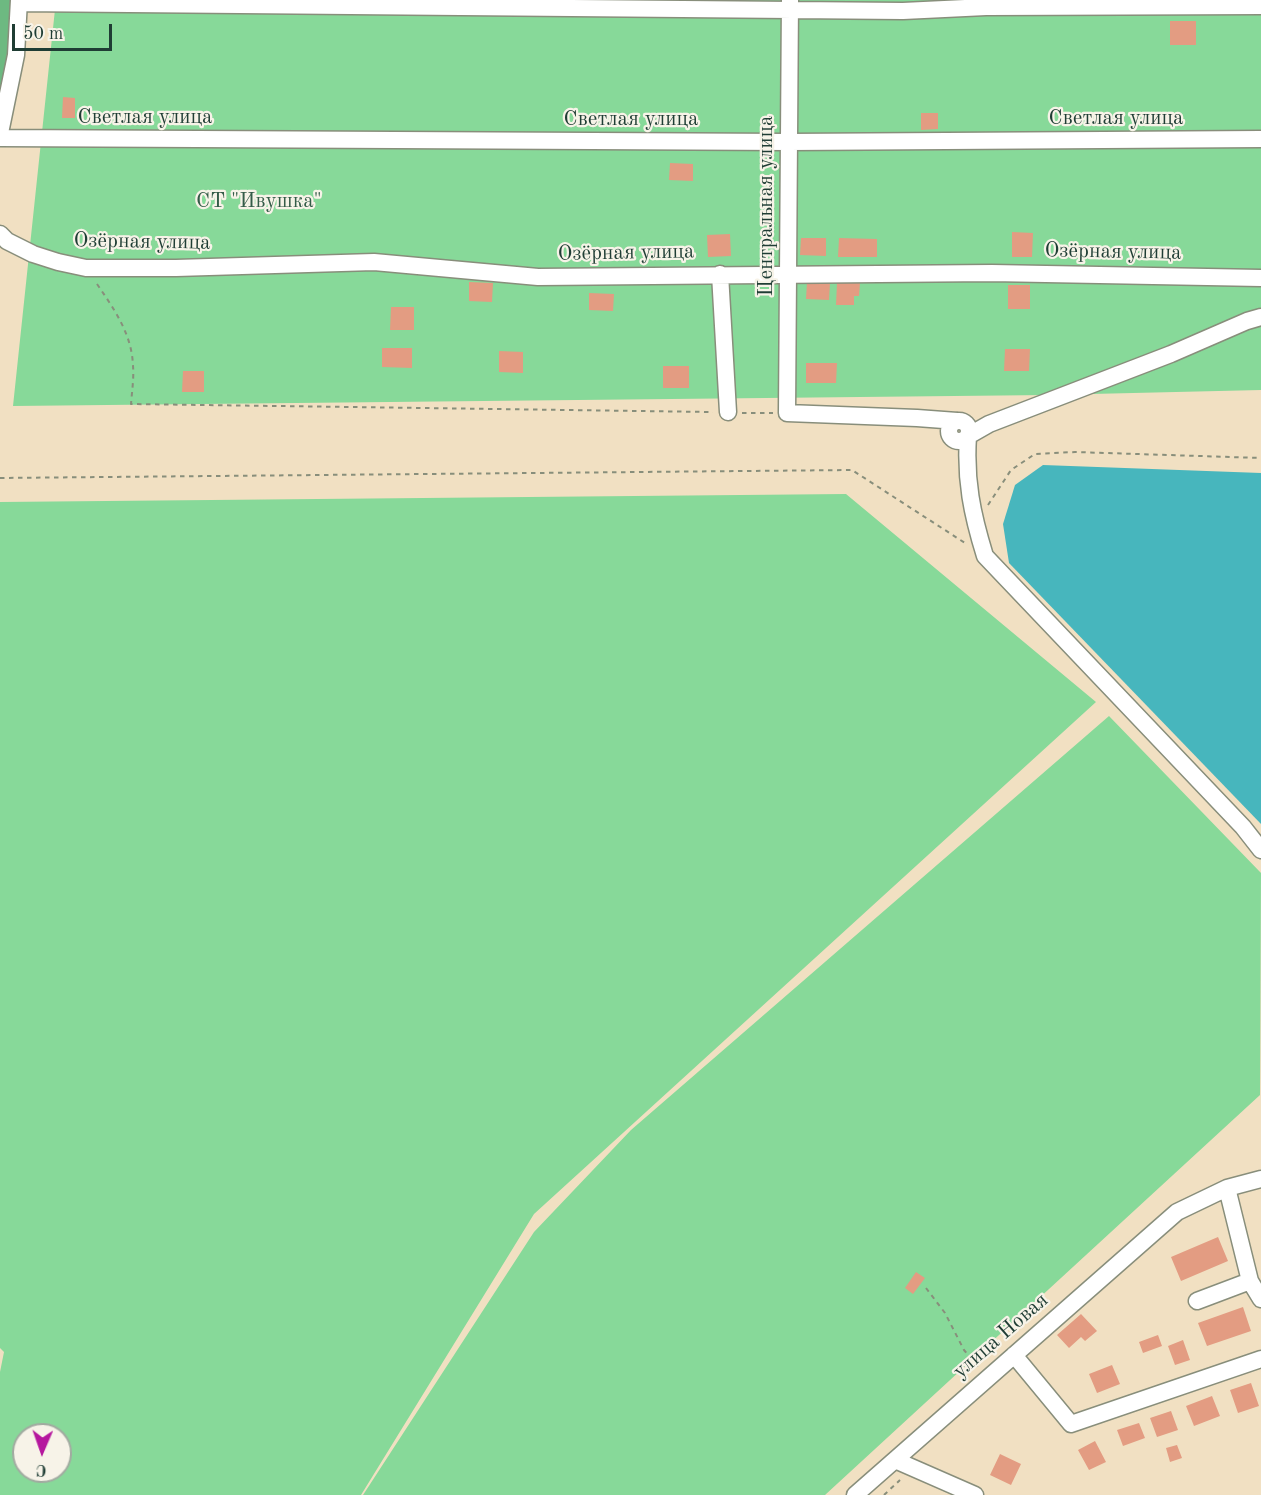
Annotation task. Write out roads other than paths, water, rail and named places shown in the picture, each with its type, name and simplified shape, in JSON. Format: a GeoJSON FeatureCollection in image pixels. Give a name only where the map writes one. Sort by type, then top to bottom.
{"type":"FeatureCollection","features":[{"type":"Feature","properties":{"kind":"street"},"geometry":{"type":"LineString","coordinates":[[0,133],[16,55],[19,2],[790,5],[903,11],[986,7],[1261,6]]}},
{"type":"Feature","properties":{"kind":"street","name":"Центральная улица"},"geometry":{"type":"LineString","coordinates":[[790,5],[788,413],[917,418],[957,430]]}},
{"type":"Feature","properties":{"kind":"street","name":"Светлая улица"},"geometry":{"type":"LineString","coordinates":[[0,138],[789,142],[1261,140]]}},
{"type":"Feature","properties":{"kind":"street","name":"Озёрная улица"},"geometry":{"type":"LineString","coordinates":[[0,234],[7,241],[33,254],[86,268],[176,268],[374,262],[538,277],[992,273],[1261,278]]}},
{"type":"Feature","properties":{"kind":"street"},"geometry":{"type":"LineString","coordinates":[[720,274],[728,412]]}},
{"type":"Feature","properties":{"kind":"street"},"geometry":{"type":"LineString","coordinates":[[1261,316],[989,424],[957,430],[966,467],[975,526],[985,556],[1243,827],[1261,850]]}},
{"type":"Feature","properties":{"kind":"street","name":"улица Новая"},"geometry":{"type":"LineString","coordinates":[[855,1495],[1176,1212],[1227,1188],[1261,1179]]}},
{"type":"Feature","properties":{"kind":"street"},"geometry":{"type":"LineString","coordinates":[[1227,1188],[1250,1281],[1261,1299]]}},
{"type":"Feature","properties":{"kind":"street"},"geometry":{"type":"LineString","coordinates":[[1197,1301],[1250,1281]]}},
{"type":"Feature","properties":{"kind":"street"},"geometry":{"type":"LineString","coordinates":[[1014,1355],[1071,1424],[1261,1359]]}},
{"type":"Feature","properties":{"kind":"street"},"geometry":{"type":"LineString","coordinates":[[895,1460],[975,1495]]}},
{"type":"Feature","properties":{"kind":"water"},"geometry":{"type":"Polygon","coordinates":[[[1043,465],[1261,473],[1261,824],[1009,563],[1003,524],[1015,485],[1043,465]]]}},
{"type":"Feature","properties":{"kind":"park label","name":"СТ \"Ивушка\""},"geometry":{"type":"Point","coordinates":[259,201]}}]}
